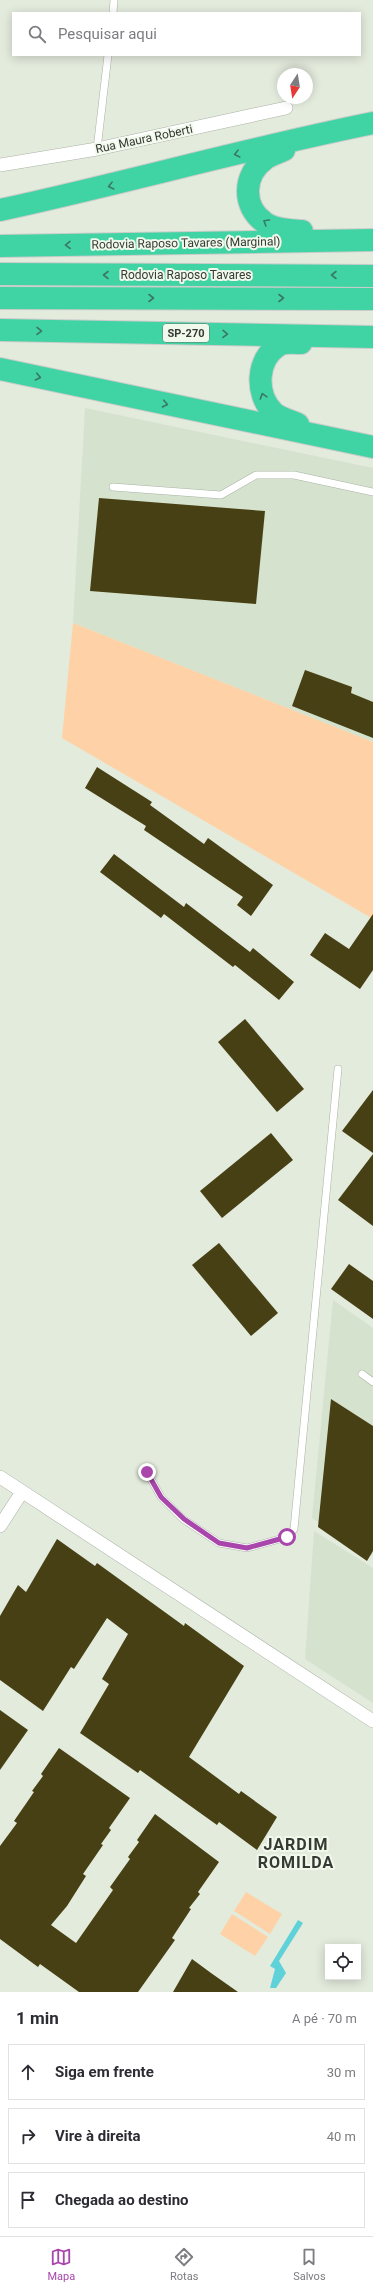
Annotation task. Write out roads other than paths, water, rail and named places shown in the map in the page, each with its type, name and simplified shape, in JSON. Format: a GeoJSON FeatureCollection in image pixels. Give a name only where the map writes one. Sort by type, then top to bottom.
{"type":"FeatureCollection","features":[{"type":"Feature","properties":{"kind":"highway"},"geometry":{"type":"LineString","coordinates":[[0,210],[95,190],[316,134],[373,123]]}},
{"type":"Feature","properties":{"kind":"highway"},"geometry":{"type":"LineString","coordinates":[[316,134],[265,159],[259,164],[252,172],[248,182],[247,193],[250,204],[264,223],[276,227],[373,239]]}},
{"type":"Feature","properties":{"kind":"highway","name":"Rodovia Raposo Tavares (Marginal)"},"geometry":{"type":"LineString","coordinates":[[0,246],[373,239]]}},
{"type":"Feature","properties":{"kind":"highway","name":"Rodovia Raposo Tavares"},"geometry":{"type":"LineString","coordinates":[[0,274],[373,276]]}},
{"type":"Feature","properties":{"kind":"highway","name":"Rodovia Raposo Tavares"},"geometry":{"type":"LineString","coordinates":[[0,298],[373,299]]}},
{"type":"Feature","properties":{"kind":"highway","name":"SP-270"},"geometry":{"type":"LineString","coordinates":[[0,330],[373,337]]}},
{"type":"Feature","properties":{"kind":"highway"},"geometry":{"type":"LineString","coordinates":[[328,438],[274,414],[262,398],[260,376],[268,354],[281,344],[373,337]]}},
{"type":"Feature","properties":{"kind":"highway"},"geometry":{"type":"LineString","coordinates":[[0,369],[373,447]]}},
{"type":"Feature","properties":{"kind":"street","name":"Rua Maura Roberti"},"geometry":{"type":"LineString","coordinates":[[0,165],[97,149],[286,108]]}},
{"type":"Feature","properties":{"kind":"street"},"geometry":{"type":"LineString","coordinates":[[0,1477],[373,1721]]}},
{"type":"Feature","properties":{"kind":"street"},"geometry":{"type":"LineString","coordinates":[[0,1526],[22,1492]]}},
{"type":"Feature","properties":{"kind":"lane"},"geometry":{"type":"LineString","coordinates":[[113,12],[114,0]]}},
{"type":"Feature","properties":{"kind":"lane"},"geometry":{"type":"LineString","coordinates":[[97,149],[108,56]]}},
{"type":"Feature","properties":{"kind":"lane"},"geometry":{"type":"LineString","coordinates":[[113,487],[221,494],[256,475],[294,475],[373,492]]}},
{"type":"Feature","properties":{"kind":"lane"},"geometry":{"type":"LineString","coordinates":[[147,1472],[161,1497],[178,1514],[219,1543],[247,1548],[287,1537],[294,1529],[338,1069]]}},
{"type":"Feature","properties":{"kind":"lane"},"geometry":{"type":"LineString","coordinates":[[362,1374],[373,1382]]}},
{"type":"Feature","properties":{"kind":"water"},"geometry":{"type":"Polygon","coordinates":[[[298,1920],[303,1923],[279,1961],[286,1973],[276,1988],[270,1988],[275,1969],[270,1966],[298,1920]]]}},
{"type":"Feature","properties":{"kind":"district","name":"JARDIM ROMILDA"},"geometry":{"type":"Point","coordinates":[296,1853]}}]}
